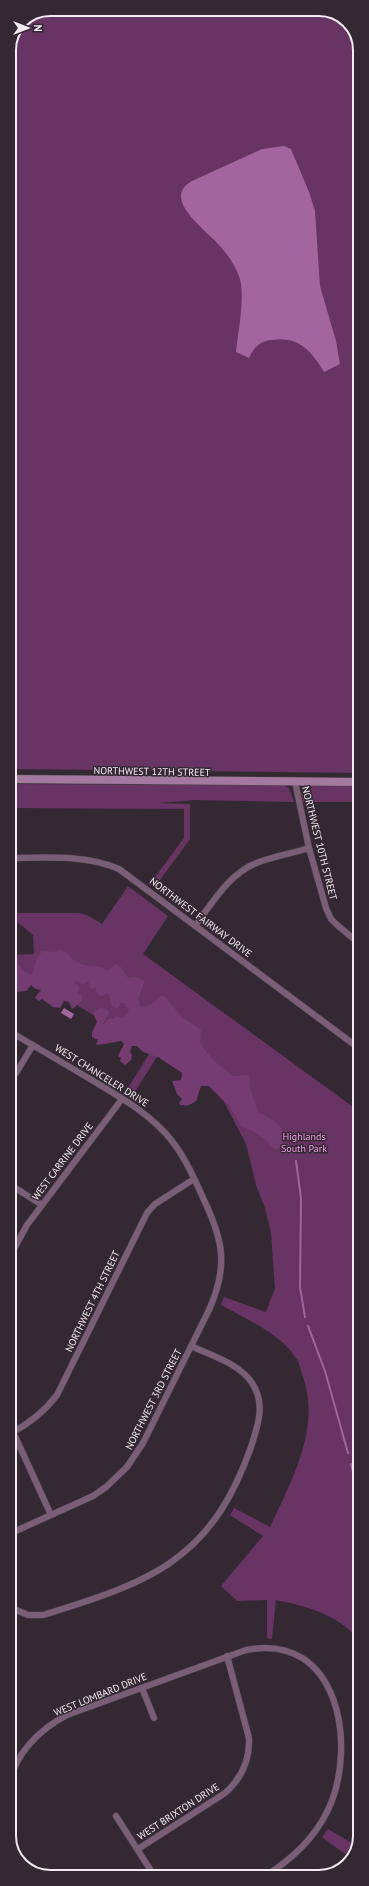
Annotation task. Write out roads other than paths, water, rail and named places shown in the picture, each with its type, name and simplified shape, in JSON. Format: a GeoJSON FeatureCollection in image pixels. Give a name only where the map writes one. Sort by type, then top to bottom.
{"type":"FeatureCollection","features":[{"type":"Feature","properties":{"kind":"main road","name":"NORTHWEST 12TH STREET"},"geometry":{"type":"LineString","coordinates":[[16,779],[353,782]]}},
{"type":"Feature","properties":{"kind":"street","name":"NORTHWEST 10TH STREET"},"geometry":{"type":"LineString","coordinates":[[295,782],[309,848],[328,913],[337,925],[353,938]]}},
{"type":"Feature","properties":{"kind":"street"},"geometry":{"type":"LineString","coordinates":[[195,926],[228,883],[238,873],[259,861],[309,848]]}},
{"type":"Feature","properties":{"kind":"street","name":"NORTHWEST FAIRWAY DRIVE"},"geometry":{"type":"LineString","coordinates":[[16,858],[79,858],[107,864],[129,875],[353,1044]]}},
{"type":"Feature","properties":{"kind":"street","name":"WEST CHANCELER DRIVE"},"geometry":{"type":"LineString","coordinates":[[16,1035],[122,1098],[150,1118],[162,1129],[182,1155],[217,1228],[220,1240],[222,1265],[215,1294],[191,1346]]}},
{"type":"Feature","properties":{"kind":"street"},"geometry":{"type":"LineString","coordinates":[[16,1073],[33,1045]]}},
{"type":"Feature","properties":{"kind":"street","name":"WEST CARRINE DRIVE"},"geometry":{"type":"LineString","coordinates":[[16,1244],[22,1232],[122,1098]]}},
{"type":"Feature","properties":{"kind":"street","name":"NORTHWEST 4TH STREET"},"geometry":{"type":"LineString","coordinates":[[16,1430],[40,1414],[61,1388],[147,1213],[155,1204],[194,1179]]}},
{"type":"Feature","properties":{"kind":"street"},"geometry":{"type":"LineString","coordinates":[[16,1188],[42,1205]]}},
{"type":"Feature","properties":{"kind":"street"},"geometry":{"type":"LineString","coordinates":[[16,1610],[24,1614],[43,1615],[142,1579],[161,1569],[184,1551],[206,1531],[222,1509],[236,1484],[258,1425],[260,1400],[252,1382],[241,1371],[191,1346]]}},
{"type":"Feature","properties":{"kind":"street","name":"NORTHWEST 3RD STREET"},"geometry":{"type":"LineString","coordinates":[[16,1531],[93,1496],[106,1487],[127,1467],[143,1443],[191,1346]]}},
{"type":"Feature","properties":{"kind":"street"},"geometry":{"type":"LineString","coordinates":[[16,1443],[51,1515]]}},
{"type":"Feature","properties":{"kind":"street","name":"WEST LOMBARD DRIVE"},"geometry":{"type":"LineString","coordinates":[[16,1769],[30,1743],[55,1722],[77,1711],[246,1650],[267,1647],[284,1651],[301,1658],[318,1671],[333,1695],[340,1721],[342,1736],[341,1765],[336,1790],[315,1833],[282,1865],[274,1870]]}},
{"type":"Feature","properties":{"kind":"street","name":"WEST BRIXTON DRIVE"},"geometry":{"type":"LineString","coordinates":[[138,1849],[225,1793],[234,1786],[245,1768],[250,1749],[249,1738],[227,1656]]}},
{"type":"Feature","properties":{"kind":"street"},"geometry":{"type":"LineString","coordinates":[[142,1688],[154,1718]]}},
{"type":"Feature","properties":{"kind":"street"},"geometry":{"type":"LineString","coordinates":[[116,1816],[151,1870]]}},
{"type":"Feature","properties":{"kind":"waterway"},"geometry":{"type":"LineString","coordinates":[[296,1161],[301,1198],[300,1287],[305,1317]]}},
{"type":"Feature","properties":{"kind":"waterway"},"geometry":{"type":"LineString","coordinates":[[308,1326],[325,1371],[348,1453]]}},
{"type":"Feature","properties":{"kind":"waterway"},"geometry":{"type":"LineString","coordinates":[[351,1464],[353,1472]]}},
{"type":"Feature","properties":{"kind":"park label","name":"Highlands South Park"},"geometry":{"type":"Point","coordinates":[304,1142]}}]}
